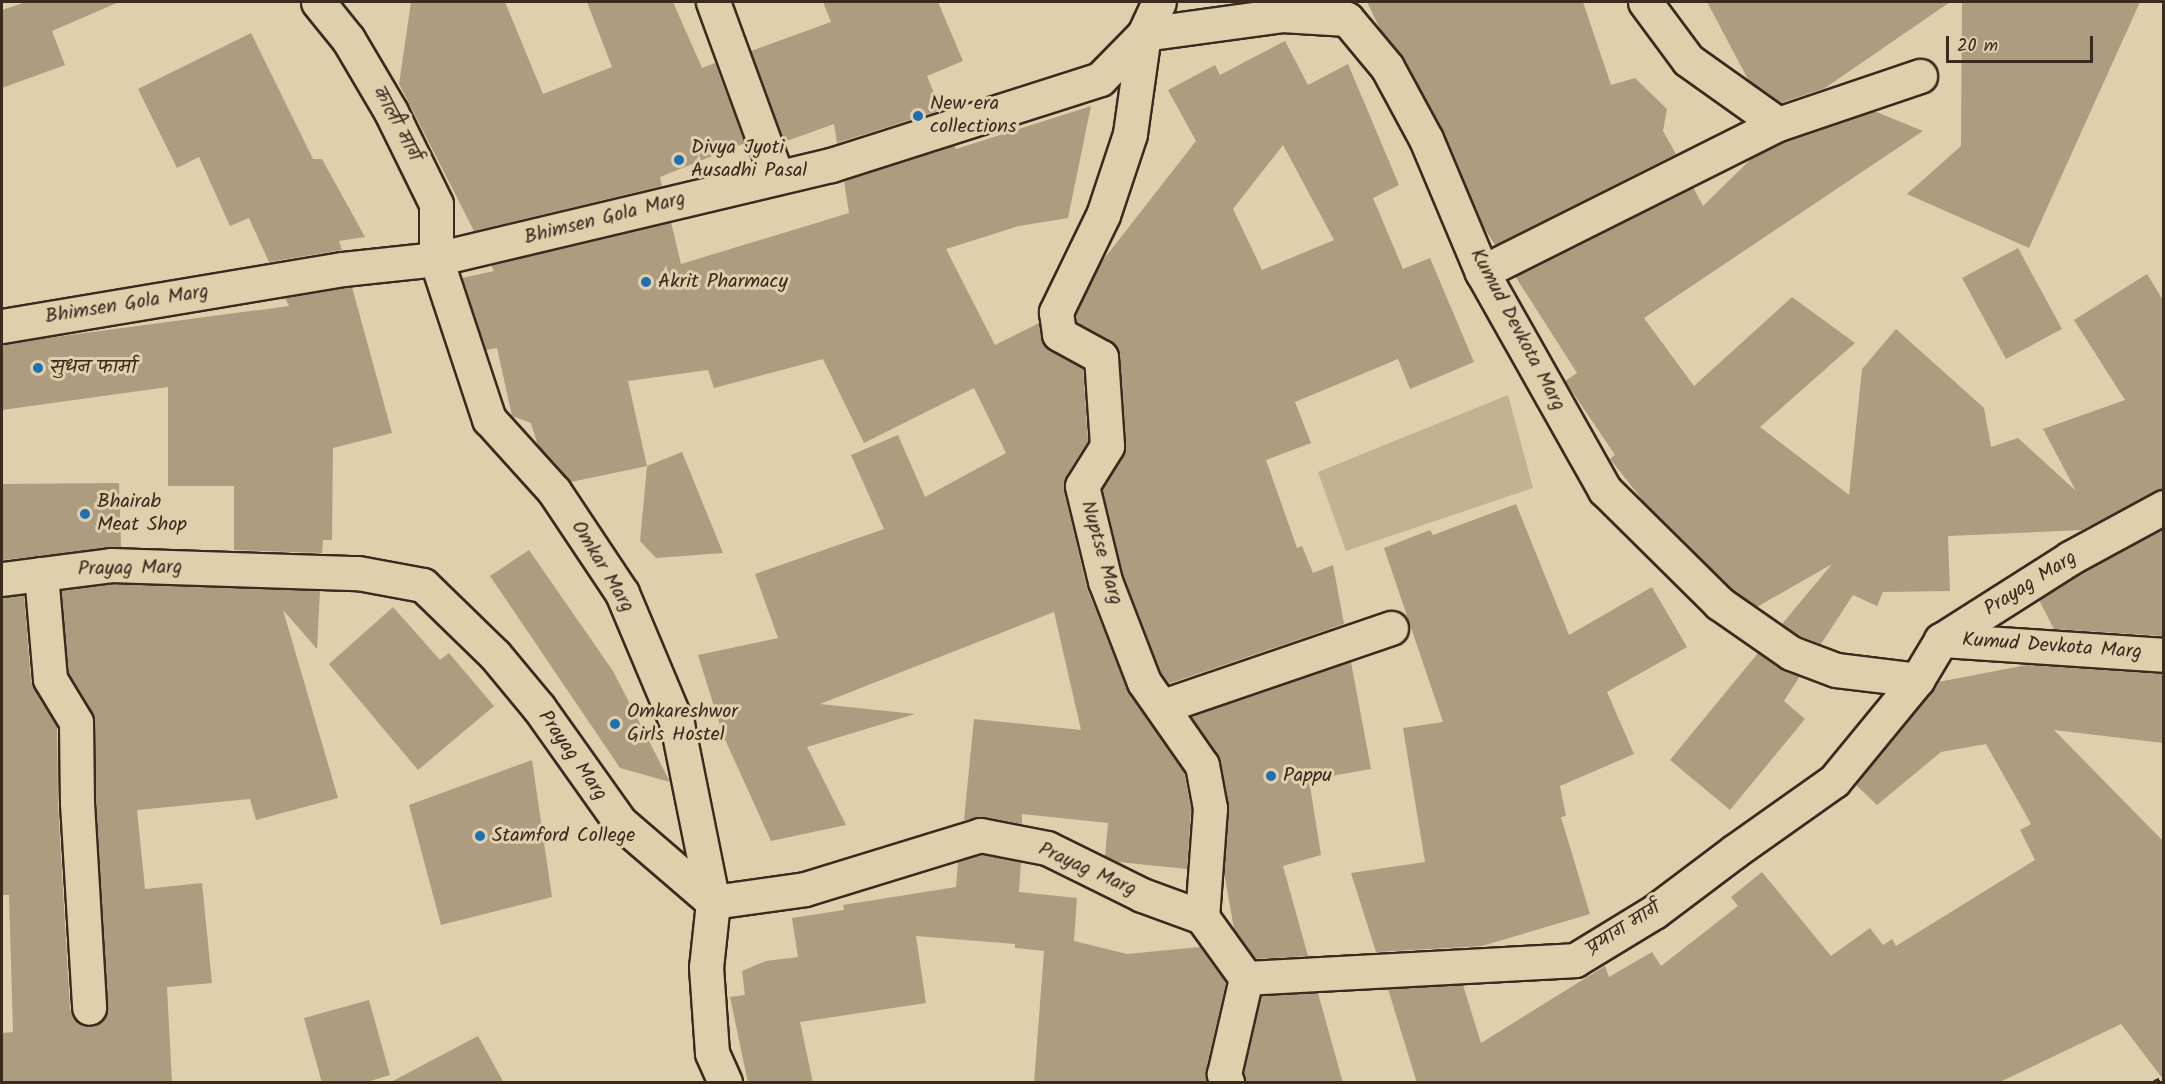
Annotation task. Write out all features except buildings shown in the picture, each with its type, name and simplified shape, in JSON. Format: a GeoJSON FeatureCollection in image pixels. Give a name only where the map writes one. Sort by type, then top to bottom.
{"type":"FeatureCollection","features":[{"type":"Feature","properties":{"kind":"street","name":"काली मार्ग"},"geometry":{"type":"LineString","coordinates":[[318,2],[348,39],[392,112],[436,204],[436,260]]}},
{"type":"Feature","properties":{"kind":"street"},"geometry":{"type":"LineString","coordinates":[[713,2],[777,177]]}},
{"type":"Feature","properties":{"kind":"street","name":"Bhimsen Gola Marg"},"geometry":{"type":"LineString","coordinates":[[2,326],[343,269],[436,260],[831,165],[1100,79],[1144,34],[1159,2]]}},
{"type":"Feature","properties":{"kind":"street"},"geometry":{"type":"LineString","coordinates":[[1645,2],[1688,60],[1778,124]]}},
{"type":"Feature","properties":{"kind":"street","name":"Kumud Devkota Marg"},"geometry":{"type":"LineString","coordinates":[[1144,34],[1282,15],[1347,19],[1387,67],[1426,139],[1482,272],[1605,490],[1719,603],[1791,653],[1836,670],[1917,680]]}},
{"type":"Feature","properties":{"kind":"street","name":"Nuptse Marg"},"geometry":{"type":"LineString","coordinates":[[1144,34],[1130,134],[1103,215],[1056,312],[1059,334],[1101,357],[1107,446],[1082,486],[1105,581],[1144,682],[1163,706],[1202,765],[1210,808],[1202,917]]}},
{"type":"Feature","properties":{"kind":"street"},"geometry":{"type":"LineString","coordinates":[[1482,272],[1778,124],[1920,76]]}},
{"type":"Feature","properties":{"kind":"street","name":"Omkar Marg"},"geometry":{"type":"LineString","coordinates":[[436,260],[489,418],[554,491],[622,593],[677,724],[713,902],[706,967],[712,1053],[725,1083]]}},
{"type":"Feature","properties":{"kind":"street","name":"Prayag Marg"},"geometry":{"type":"LineString","coordinates":[[1917,680],[1941,640],[2070,558],[2163,507]]}},
{"type":"Feature","properties":{"kind":"street","name":"Prayag Marg"},"geometry":{"type":"LineString","coordinates":[[2,579],[111,566],[134,566],[358,573],[423,585],[495,655],[539,708],[584,776],[620,822],[713,902],[805,889],[980,835],[1047,848],[1142,894],[1202,917]]}},
{"type":"Feature","properties":{"kind":"street"},"geometry":{"type":"LineString","coordinates":[[41,574],[50,679],[76,722],[77,803],[89,1008]]}},
{"type":"Feature","properties":{"kind":"street"},"geometry":{"type":"LineString","coordinates":[[1163,706],[1391,628]]}},
{"type":"Feature","properties":{"kind":"street","name":"Kumud Devkota Marg"},"geometry":{"type":"LineString","coordinates":[[1941,640],[2163,655]]}},
{"type":"Feature","properties":{"kind":"street","name":"प्रयाग मार्ग"},"geometry":{"type":"LineString","coordinates":[[1246,978],[1575,960],[1654,912],[1834,781],[1917,680]]}},
{"type":"Feature","properties":{"kind":"street"},"geometry":{"type":"LineString","coordinates":[[1202,917],[1246,978],[1224,1074],[1227,1083]]}},
{"type":"Feature","properties":{"kind":"path"},"geometry":{"type":"LineString","coordinates":[[2154,1083],[2163,1078]]}},
{"type":"Feature","properties":{"kind":"shaded area"},"geometry":{"type":"Polygon","coordinates":[[[1508,395],[1533,488],[1346,551],[1318,472],[1508,395]]]}},
{"type":"Feature","properties":{"kind":"place","name":"New era collections"},"geometry":{"type":"Point","coordinates":[918,116]}},
{"type":"Feature","properties":{"kind":"place","name":"Divya Jyoti Ausadhi Pasal"},"geometry":{"type":"Point","coordinates":[679,160]}},
{"type":"Feature","properties":{"kind":"place","name":"Akrit Pharmacy"},"geometry":{"type":"Point","coordinates":[646,282]}},
{"type":"Feature","properties":{"kind":"place","name":"सुधन फार्मा"},"geometry":{"type":"Point","coordinates":[38,368]}},
{"type":"Feature","properties":{"kind":"place","name":"Bhairab Meat Shop"},"geometry":{"type":"Point","coordinates":[85,514]}},
{"type":"Feature","properties":{"kind":"place","name":"Omkareshwor Girls Hostel"},"geometry":{"type":"Point","coordinates":[615,724]}},
{"type":"Feature","properties":{"kind":"place","name":"Pappu"},"geometry":{"type":"Point","coordinates":[1271,776]}},
{"type":"Feature","properties":{"kind":"place","name":"Stamford College"},"geometry":{"type":"Point","coordinates":[480,836]}}]}
